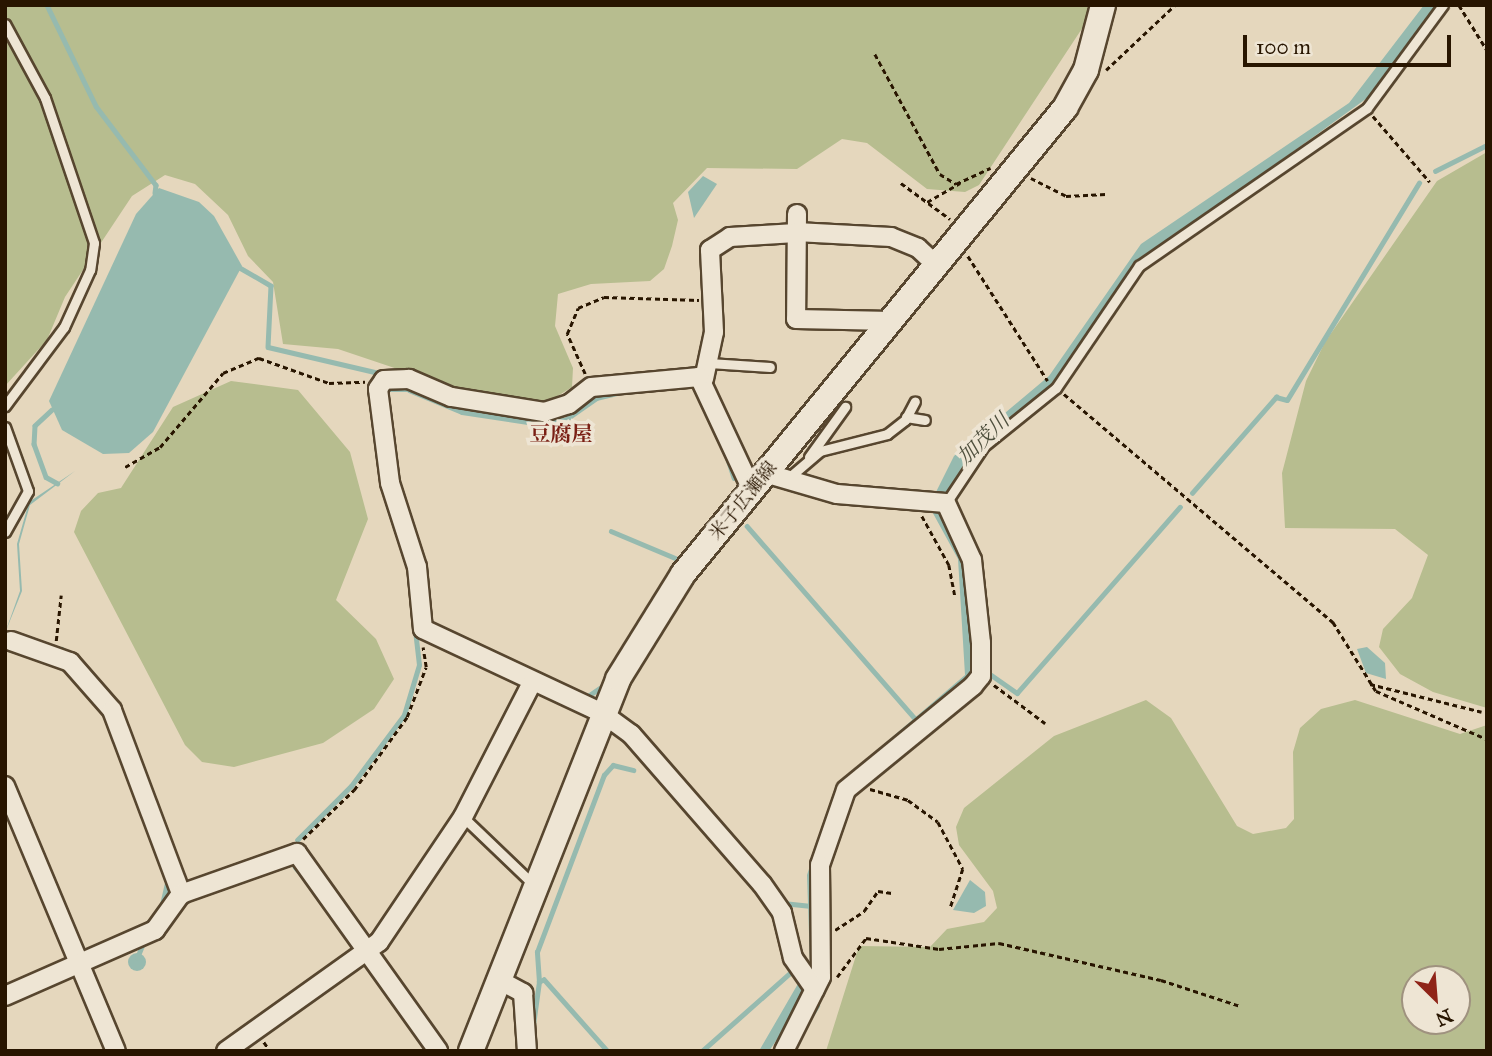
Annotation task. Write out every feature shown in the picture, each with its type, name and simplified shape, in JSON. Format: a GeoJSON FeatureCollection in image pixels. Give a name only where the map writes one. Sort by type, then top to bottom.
{"type":"FeatureCollection","features":[{"type":"Feature","properties":{"kind":"main road","name":"米子広瀬線"},"geometry":{"type":"LineString","coordinates":[[471,1051],[602,713],[682,574],[767,481],[892,321],[961,238],[1006,168],[1086,70],[1103,5]]}},
{"type":"Feature","properties":{"kind":"street"},"geometry":{"type":"LineString","coordinates":[[784,1051],[816,988],[821,939],[820,865],[846,790],[861,774],[981,676],[972,560],[946,503],[922,503],[767,481],[707,371],[714,244],[796,227],[891,237],[918,248],[937,266]]}},
{"type":"Feature","properties":{"kind":"street"},"geometry":{"type":"LineString","coordinates":[[796,227],[796,318],[892,321]]}},
{"type":"Feature","properties":{"kind":"street"},"geometry":{"type":"LineString","coordinates":[[707,371],[591,387],[569,404],[544,412],[460,399],[410,379],[382,382],[390,483],[417,567],[423,629],[532,683],[602,713],[631,734],[762,884],[782,913],[785,942],[816,988]]}},
{"type":"Feature","properties":{"kind":"street"},"geometry":{"type":"LineString","coordinates":[[11,641],[54,654],[75,666],[117,718],[181,894]]}},
{"type":"Feature","properties":{"kind":"street"},"geometry":{"type":"LineString","coordinates":[[226,1051],[371,951],[463,817],[532,683]]}},
{"type":"Feature","properties":{"kind":"street"},"geometry":{"type":"LineString","coordinates":[[5,786],[116,1051]]}},
{"type":"Feature","properties":{"kind":"street"},"geometry":{"type":"LineString","coordinates":[[5,996],[155,930],[181,894],[297,853],[371,951],[438,1051]]}},
{"type":"Feature","properties":{"kind":"street"},"geometry":{"type":"LineString","coordinates":[[497,979],[523,993],[527,1051]]}},
{"type":"Feature","properties":{"kind":"lane"},"geometry":{"type":"LineString","coordinates":[[946,503],[984,446],[1056,388],[1139,266],[1366,108],[1443,5]]}},
{"type":"Feature","properties":{"kind":"lane"},"geometry":{"type":"LineString","coordinates":[[5,24],[45,98],[94,243],[90,271],[64,327],[5,406]]}},
{"type":"Feature","properties":{"kind":"lane"},"geometry":{"type":"LineString","coordinates":[[707,371],[770,367]]}},
{"type":"Feature","properties":{"kind":"lane"},"geometry":{"type":"LineString","coordinates":[[767,481],[809,457],[872,440],[906,417],[915,401]]}},
{"type":"Feature","properties":{"kind":"lane"},"geometry":{"type":"LineString","coordinates":[[809,457],[845,407]]}},
{"type":"Feature","properties":{"kind":"lane"},"geometry":{"type":"LineString","coordinates":[[906,417],[925,420]]}},
{"type":"Feature","properties":{"kind":"lane"},"geometry":{"type":"LineString","coordinates":[[5,427],[29,491],[5,532]]}},
{"type":"Feature","properties":{"kind":"lane"},"geometry":{"type":"LineString","coordinates":[[463,817],[534,885]]}},
{"type":"Feature","properties":{"kind":"path"},"geometry":{"type":"LineString","coordinates":[[1086,70],[1107,69],[1175,5]]}},
{"type":"Feature","properties":{"kind":"path"},"geometry":{"type":"LineString","coordinates":[[1459,5],[1487,50]]}},
{"type":"Feature","properties":{"kind":"path"},"geometry":{"type":"LineString","coordinates":[[875,54],[933,166],[960,183]]}},
{"type":"Feature","properties":{"kind":"path"},"geometry":{"type":"LineString","coordinates":[[1366,108],[1430,182]]}},
{"type":"Feature","properties":{"kind":"path"},"geometry":{"type":"LineString","coordinates":[[926,202],[960,183],[1006,168],[1066,196],[1107,194]]}},
{"type":"Feature","properties":{"kind":"path"},"geometry":{"type":"LineString","coordinates":[[901,183],[926,202],[961,238],[1043,377]]}},
{"type":"Feature","properties":{"kind":"path"},"geometry":{"type":"LineString","coordinates":[[591,387],[567,334],[578,308],[604,297],[712,299]]}},
{"type":"Feature","properties":{"kind":"path"},"geometry":{"type":"LineString","coordinates":[[125,467],[160,447],[223,373],[267,358],[329,383],[382,382]]}},
{"type":"Feature","properties":{"kind":"path"},"geometry":{"type":"LineString","coordinates":[[1056,388],[1333,622],[1368,683],[1384,697],[1487,739]]}},
{"type":"Feature","properties":{"kind":"path"},"geometry":{"type":"LineString","coordinates":[[922,503],[949,565],[955,594]]}},
{"type":"Feature","properties":{"kind":"path"},"geometry":{"type":"LineString","coordinates":[[54,654],[61,595]]}},
{"type":"Feature","properties":{"kind":"path"},"geometry":{"type":"LineString","coordinates":[[297,853],[407,717],[426,667],[423,629]]}},
{"type":"Feature","properties":{"kind":"path"},"geometry":{"type":"LineString","coordinates":[[981,676],[1045,723]]}},
{"type":"Feature","properties":{"kind":"path"},"geometry":{"type":"LineString","coordinates":[[1368,683],[1482,712]]}},
{"type":"Feature","properties":{"kind":"path"},"geometry":{"type":"LineString","coordinates":[[861,774],[870,789],[908,800],[938,822],[963,869],[951,907]]}},
{"type":"Feature","properties":{"kind":"path"},"geometry":{"type":"LineString","coordinates":[[821,939],[864,911],[878,891],[892,893]]}},
{"type":"Feature","properties":{"kind":"path"},"geometry":{"type":"LineString","coordinates":[[816,988],[827,993],[866,938],[939,949],[999,943],[1161,980],[1240,1006]]}},
{"type":"Feature","properties":{"kind":"green space"},"geometry":{"type":"Polygon","coordinates":[[[5,5],[1088,5],[1085,24],[979,185],[965,192],[927,189],[867,143],[842,139],[797,169],[707,168],[673,203],[678,220],[672,246],[664,269],[650,281],[591,284],[558,294],[555,326],[573,368],[572,387],[545,404],[457,389],[338,349],[283,344],[273,282],[248,256],[228,215],[195,184],[165,175],[132,196],[65,297],[47,340],[5,386],[5,5]]]}},
{"type":"Feature","properties":{"kind":"green space"},"geometry":{"type":"Polygon","coordinates":[[[1487,152],[1487,708],[1433,692],[1400,674],[1379,647],[1383,629],[1412,598],[1428,555],[1395,529],[1285,528],[1282,473],[1306,381],[1325,342],[1437,181],[1487,152]]]}},
{"type":"Feature","properties":{"kind":"green space"},"geometry":{"type":"Polygon","coordinates":[[[231,381],[298,390],[350,452],[368,519],[336,600],[376,639],[394,679],[374,709],[323,743],[234,767],[202,762],[185,745],[74,532],[81,511],[98,493],[121,488],[173,407],[231,381]]]}},
{"type":"Feature","properties":{"kind":"green space"},"geometry":{"type":"Polygon","coordinates":[[[1146,700],[1171,718],[1237,826],[1253,834],[1286,828],[1294,819],[1293,752],[1300,728],[1321,709],[1355,700],[1460,734],[1487,725],[1487,1051],[826,1051],[859,946],[930,947],[947,929],[984,922],[997,908],[993,891],[959,845],[956,827],[964,808],[1054,736],[1146,700]]]}},
{"type":"Feature","properties":{"kind":"water","name":"加茂川"},"geometry":{"type":"Polygon","coordinates":[[[1424,5],[1441,5],[1381,88],[1142,261],[1056,384],[978,448],[943,498],[964,545],[977,675],[851,781],[833,818],[809,993],[769,1051],[759,1051],[810,963],[807,875],[836,785],[965,675],[958,559],[929,506],[954,456],[1049,376],[1141,244],[1349,103],[1424,5]]]}},
{"type":"Feature","properties":{"kind":"water"},"geometry":{"type":"Polygon","coordinates":[[[703,176],[717,184],[694,218],[688,192],[703,176]]]}},
{"type":"Feature","properties":{"kind":"water"},"geometry":{"type":"Polygon","coordinates":[[[159,188],[199,202],[214,216],[242,266],[153,432],[129,453],[103,454],[62,430],[49,401],[136,214],[159,188]]]}},
{"type":"Feature","properties":{"kind":"water"},"geometry":{"type":"Polygon","coordinates":[[[75,471],[30,505],[19,544],[22,591],[5,633],[20,591],[17,544],[29,502],[75,471]]]}},
{"type":"Feature","properties":{"kind":"water"},"geometry":{"type":"Polygon","coordinates":[[[1367,647],[1385,663],[1386,679],[1366,673],[1357,649],[1367,647]]]}},
{"type":"Feature","properties":{"kind":"water"},"geometry":{"type":"Polygon","coordinates":[[[970,880],[985,892],[986,906],[974,913],[953,910],[970,880]]]}},
{"type":"Feature","properties":{"kind":"water"},"geometry":{"type":"Polygon","coordinates":[[[137,953],[143,956],[146,962],[143,968],[137,971],[131,968],[128,962],[131,956],[137,953]]]}},
{"type":"Feature","properties":{"kind":"waterway"},"geometry":{"type":"LineString","coordinates":[[47,5],[96,106],[156,185],[155,193]]}},
{"type":"Feature","properties":{"kind":"waterway"},"geometry":{"type":"LineString","coordinates":[[1435,171],[1487,145]]}},
{"type":"Feature","properties":{"kind":"waterway"},"geometry":{"type":"LineString","coordinates":[[1192,493],[1276,397],[1287,400],[1419,183]]}},
{"type":"Feature","properties":{"kind":"waterway"},"geometry":{"type":"LineString","coordinates":[[237,266],[271,286],[268,347],[383,374]]}},
{"type":"Feature","properties":{"kind":"waterway"},"geometry":{"type":"LineString","coordinates":[[385,390],[409,390],[462,412],[534,423],[565,420],[596,398],[617,393]]}},
{"type":"Feature","properties":{"kind":"waterway"},"geometry":{"type":"LineString","coordinates":[[52,410],[35,426],[34,444],[46,477],[57,483]]}},
{"type":"Feature","properties":{"kind":"waterway"},"geometry":{"type":"LineString","coordinates":[[726,453],[734,478]]}},
{"type":"Feature","properties":{"kind":"waterway"},"geometry":{"type":"LineString","coordinates":[[713,518],[737,488]]}},
{"type":"Feature","properties":{"kind":"waterway"},"geometry":{"type":"LineString","coordinates":[[388,505],[408,566]]}},
{"type":"Feature","properties":{"kind":"waterway"},"geometry":{"type":"LineString","coordinates":[[990,674],[1017,693],[1180,507]]}},
{"type":"Feature","properties":{"kind":"waterway"},"geometry":{"type":"LineString","coordinates":[[747,526],[917,721]]}},
{"type":"Feature","properties":{"kind":"waterway"},"geometry":{"type":"LineString","coordinates":[[611,531],[680,560]]}},
{"type":"Feature","properties":{"kind":"waterway"},"geometry":{"type":"LineString","coordinates":[[297,840],[351,786],[404,715],[419,665],[413,613]]}},
{"type":"Feature","properties":{"kind":"waterway"},"geometry":{"type":"LineString","coordinates":[[62,649],[93,675]]}},
{"type":"Feature","properties":{"kind":"waterway"},"geometry":{"type":"LineString","coordinates":[[585,698],[603,686]]}},
{"type":"Feature","properties":{"kind":"waterway"},"geometry":{"type":"LineString","coordinates":[[607,1051],[544,980],[539,982],[537,952],[604,775],[613,765],[633,770]]}},
{"type":"Feature","properties":{"kind":"waterway"},"geometry":{"type":"LineString","coordinates":[[156,804],[166,829]]}},
{"type":"Feature","properties":{"kind":"waterway"},"geometry":{"type":"LineString","coordinates":[[295,867],[304,877]]}},
{"type":"Feature","properties":{"kind":"waterway"},"geometry":{"type":"LineString","coordinates":[[161,909],[167,883]]}},
{"type":"Feature","properties":{"kind":"waterway"},"geometry":{"type":"LineString","coordinates":[[309,883],[326,908]]}},
{"type":"Feature","properties":{"kind":"waterway"},"geometry":{"type":"LineString","coordinates":[[783,903],[811,906]]}},
{"type":"Feature","properties":{"kind":"waterway"},"geometry":{"type":"LineString","coordinates":[[137,958],[143,943]]}},
{"type":"Feature","properties":{"kind":"waterway"},"geometry":{"type":"LineString","coordinates":[[702,1051],[791,972]]}},
{"type":"Feature","properties":{"kind":"waterway"},"geometry":{"type":"LineString","coordinates":[[533,1025],[539,982]]}},
{"type":"Feature","properties":{"kind":"waterway"},"geometry":{"type":"LineString","coordinates":[[810,1017],[817,1006]]}},
{"type":"Feature","properties":{"kind":"district","name":"豆腐屋"},"geometry":{"type":"Point","coordinates":[561,434]}}]}
